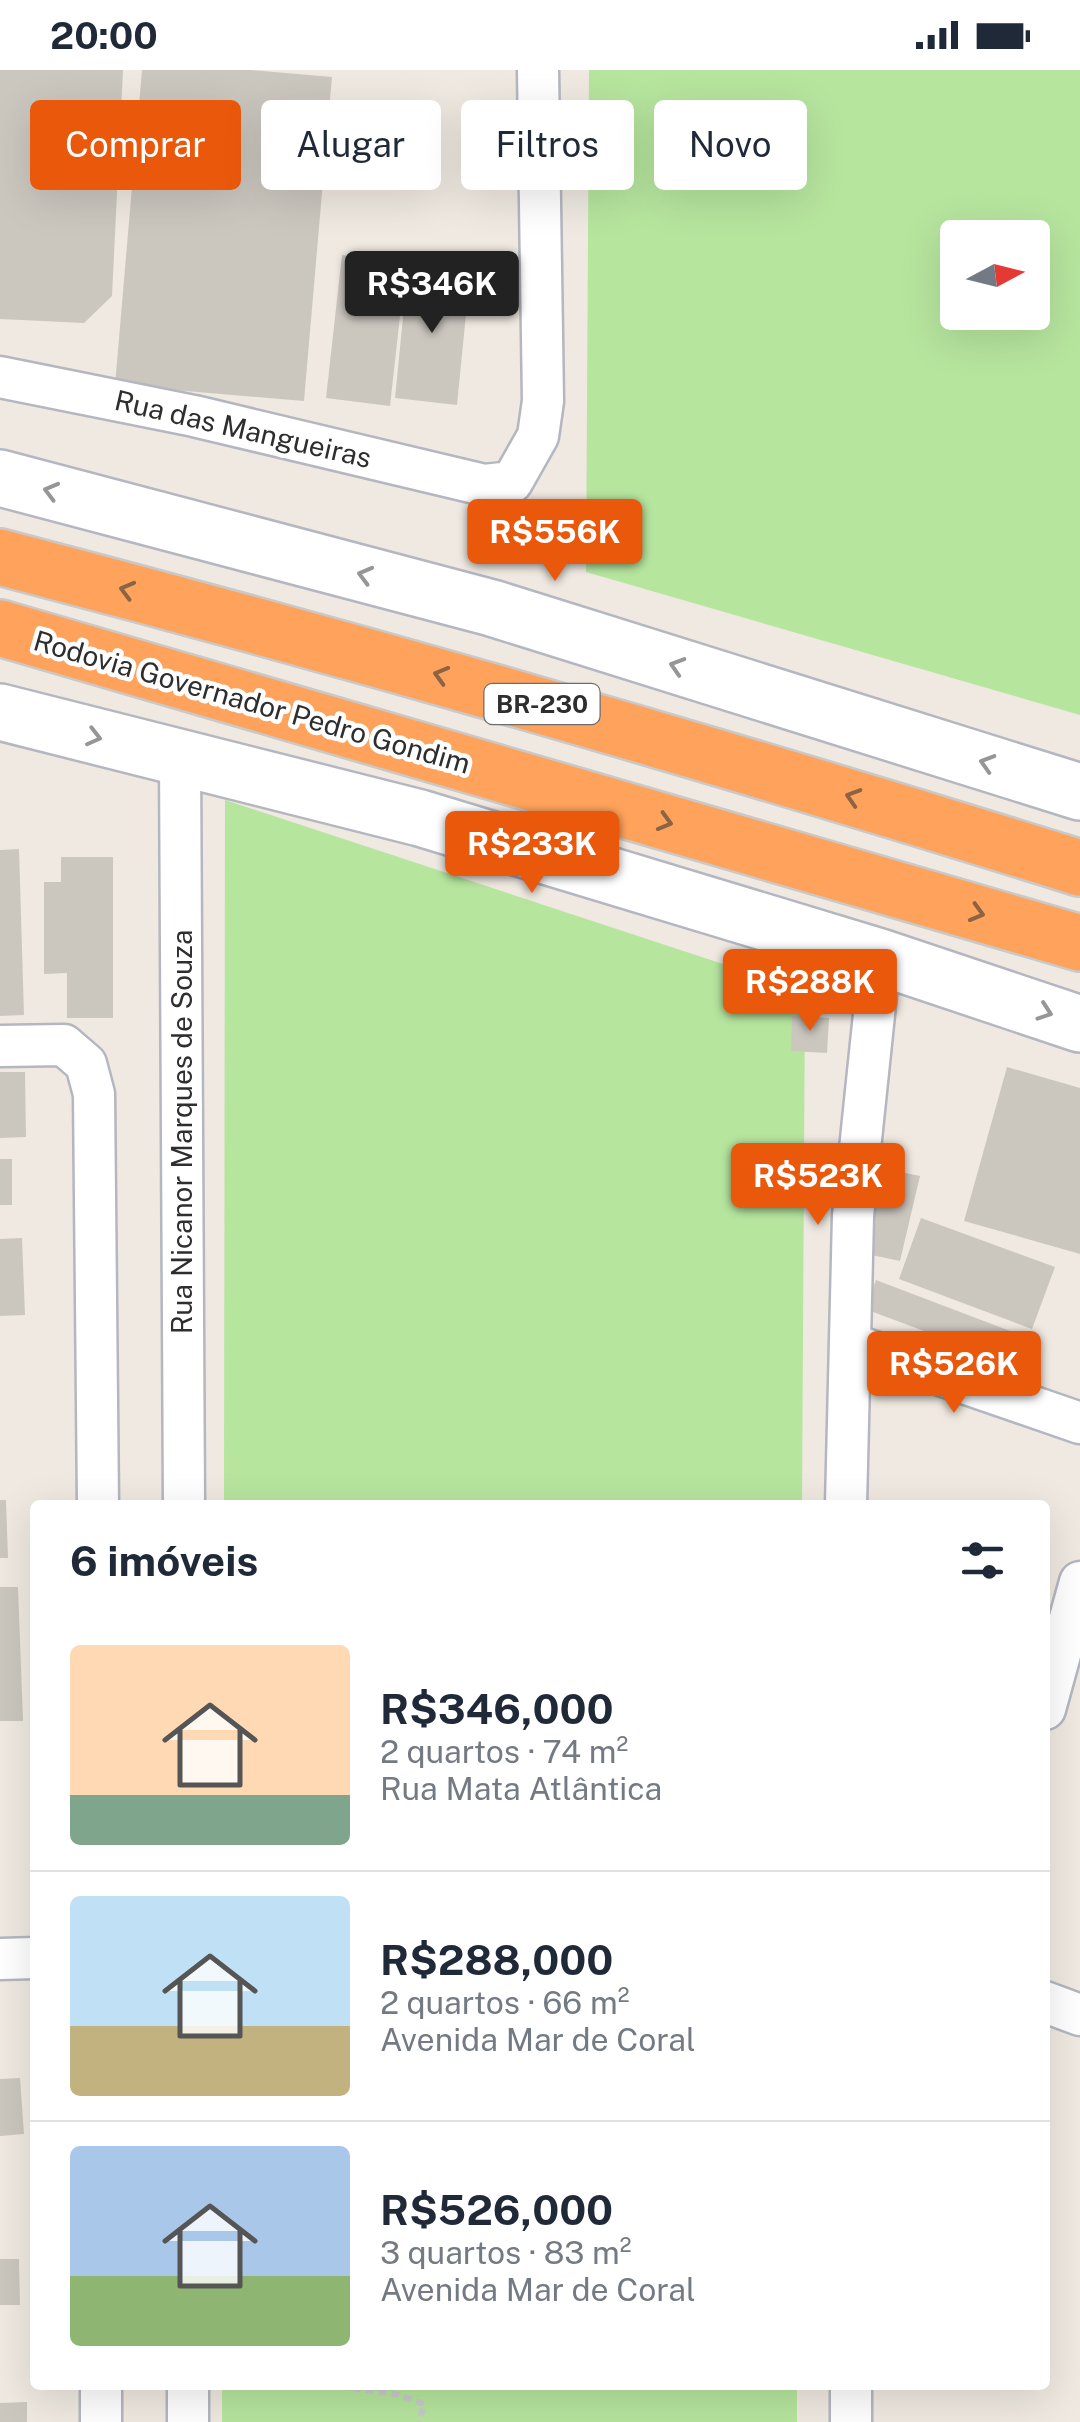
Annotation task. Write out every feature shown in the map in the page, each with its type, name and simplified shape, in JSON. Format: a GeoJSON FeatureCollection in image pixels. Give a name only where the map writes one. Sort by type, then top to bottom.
{"type":"FeatureCollection","features":[{"type":"Feature","properties":{"kind":"highway","name":"BR-230"},"geometry":{"type":"LineString","coordinates":[[0,556],[370,654],[699,749],[1080,868]]}},
{"type":"Feature","properties":{"kind":"highway","name":"Rodovia Governador Pedro Gondim"},"geometry":{"type":"LineString","coordinates":[[0,628],[1080,943]]}},
{"type":"Feature","properties":{"kind":"street","name":"Rua das Mangueiras"},"geometry":{"type":"LineString","coordinates":[[0,378],[194,416],[484,484],[512,482],[526,465],[538,436],[544,401],[538,70]]}},
{"type":"Feature","properties":{"kind":"street"},"geometry":{"type":"LineString","coordinates":[[0,478],[492,608],[1080,792]]}},
{"type":"Feature","properties":{"kind":"street"},"geometry":{"type":"LineString","coordinates":[[0,712],[420,818],[880,957],[1080,1024]]}},
{"type":"Feature","properties":{"kind":"street","name":"Rua Nicanor Marques de Souza"},"geometry":{"type":"LineString","coordinates":[[180,758],[184,1500]]}},
{"type":"Feature","properties":{"kind":"street"},"geometry":{"type":"LineString","coordinates":[[846,1500],[854,1216],[880,957]]}},
{"type":"Feature","properties":{"kind":"street"},"geometry":{"type":"LineString","coordinates":[[0,1046],[64,1045],[86,1064],[94,1094],[98,1500]]}},
{"type":"Feature","properties":{"kind":"street"},"geometry":{"type":"LineString","coordinates":[[851,1344],[1080,1422]]}},
{"type":"Feature","properties":{"kind":"street"},"geometry":{"type":"LineString","coordinates":[[1050,1691],[1080,1582]]}},
{"type":"Feature","properties":{"kind":"street"},"geometry":{"type":"LineString","coordinates":[[0,1958],[30,1958]]}},
{"type":"Feature","properties":{"kind":"street"},"geometry":{"type":"LineString","coordinates":[[1050,2004],[1080,2014]]}},
{"type":"Feature","properties":{"kind":"street"},"geometry":{"type":"LineString","coordinates":[[101,2390],[101,2422]]}},
{"type":"Feature","properties":{"kind":"street"},"geometry":{"type":"LineString","coordinates":[[188,2390],[188,2422]]}},
{"type":"Feature","properties":{"kind":"street"},"geometry":{"type":"LineString","coordinates":[[851,2390],[851,2422]]}},
{"type":"Feature","properties":{"kind":"path"},"geometry":{"type":"LineString","coordinates":[[365,2390],[396,2394],[424,2404],[419,2422]]}},
{"type":"Feature","properties":{"kind":"green space"},"geometry":{"type":"Polygon","coordinates":[[[589,70],[1080,70],[1080,715],[586,572],[588,190],[634,190],[634,100],[589,100],[589,70]]]}},
{"type":"Feature","properties":{"kind":"green space"},"geometry":{"type":"Polygon","coordinates":[[[225,800],[805,991],[802,1500],[224,1500],[225,800]]]}},
{"type":"Feature","properties":{"kind":"green space"},"geometry":{"type":"Polygon","coordinates":[[[222,2390],[797,2390],[797,2422],[222,2422],[222,2390]]]}},
{"type":"Feature","properties":{"kind":"building"},"geometry":{"type":"Polygon","coordinates":[[[0,70],[123,70],[122,100],[30,100],[30,190],[117,190],[112,296],[84,323],[0,319],[0,70]]]}},
{"type":"Feature","properties":{"kind":"building"},"geometry":{"type":"Polygon","coordinates":[[[142,70],[250,70],[332,77],[330,100],[261,100],[261,190],[322,190],[304,401],[115,385],[132,190],[241,190],[241,100],[139,100],[142,70]]]}},
{"type":"Feature","properties":{"kind":"building"},"geometry":{"type":"Polygon","coordinates":[[[342,255],[406,262],[390,406],[326,398],[342,255]]]}},
{"type":"Feature","properties":{"kind":"building"},"geometry":{"type":"Polygon","coordinates":[[[408,267],[470,274],[457,405],[395,398],[408,267]]]}},
{"type":"Feature","properties":{"kind":"building"},"geometry":{"type":"Polygon","coordinates":[[[19,849],[24,1015],[0,1016],[0,850],[19,849]]]}},
{"type":"Feature","properties":{"kind":"building"},"geometry":{"type":"Polygon","coordinates":[[[61,857],[113,857],[113,1018],[67,1018],[67,973],[44,974],[44,882],[61,882],[61,857]]]}},
{"type":"Feature","properties":{"kind":"building"},"geometry":{"type":"Polygon","coordinates":[[[792,1016],[829,1018],[827,1053],[791,1051],[792,1016]]]}},
{"type":"Feature","properties":{"kind":"building"},"geometry":{"type":"Polygon","coordinates":[[[1007,1067],[1080,1088],[1080,1254],[964,1221],[1007,1067]]]}},
{"type":"Feature","properties":{"kind":"building"},"geometry":{"type":"Polygon","coordinates":[[[0,1072],[25,1072],[26,1137],[0,1138],[0,1072]]]}},
{"type":"Feature","properties":{"kind":"building"},"geometry":{"type":"Polygon","coordinates":[[[0,1159],[12,1159],[12,1205],[0,1205],[0,1159]]]}},
{"type":"Feature","properties":{"kind":"building"},"geometry":{"type":"Polygon","coordinates":[[[882,1168],[920,1176],[900,1261],[862,1253],[882,1168]]]}},
{"type":"Feature","properties":{"kind":"building"},"geometry":{"type":"Polygon","coordinates":[[[921,1218],[1055,1267],[1032,1329],[899,1279],[921,1218]]]}},
{"type":"Feature","properties":{"kind":"building"},"geometry":{"type":"Polygon","coordinates":[[[22,1238],[25,1315],[0,1316],[0,1239],[22,1238]]]}},
{"type":"Feature","properties":{"kind":"building"},"geometry":{"type":"Polygon","coordinates":[[[876,1280],[1039,1342],[1029,1370],[865,1309],[876,1280]]]}},
{"type":"Feature","properties":{"kind":"building"},"geometry":{"type":"Polygon","coordinates":[[[0,1500],[6,1500],[8,1558],[0,1558],[0,1500]]]}},
{"type":"Feature","properties":{"kind":"building"},"geometry":{"type":"Polygon","coordinates":[[[0,1587],[18,1587],[23,1721],[0,1721],[0,1587]]]}},
{"type":"Feature","properties":{"kind":"building"},"geometry":{"type":"Polygon","coordinates":[[[20,2078],[24,2134],[0,2136],[0,2079],[20,2078]]]}},
{"type":"Feature","properties":{"kind":"building"},"geometry":{"type":"Polygon","coordinates":[[[0,2259],[19,2259],[20,2305],[0,2305],[0,2259]]]}},
{"type":"Feature","properties":{"kind":"building"},"geometry":{"type":"Polygon","coordinates":[[[27,2402],[27,2422],[0,2422],[0,2403],[27,2402]]]}}]}
